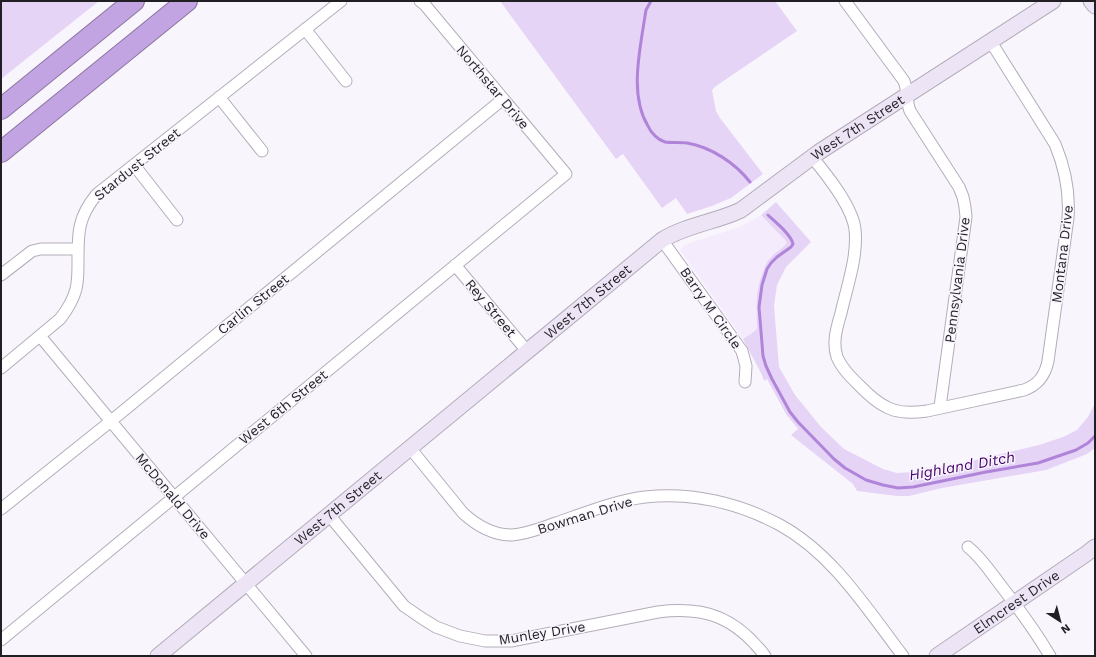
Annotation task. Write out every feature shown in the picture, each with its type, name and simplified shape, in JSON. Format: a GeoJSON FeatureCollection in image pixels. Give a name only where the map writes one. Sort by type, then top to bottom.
{"type":"FeatureCollection","features":[{"type":"Feature","properties":{"kind":"highway"},"geometry":{"type":"LineString","coordinates":[[1,109],[134,1]]}},
{"type":"Feature","properties":{"kind":"highway"},"geometry":{"type":"LineString","coordinates":[[1,152],[187,1]]}},
{"type":"Feature","properties":{"kind":"main road","name":"West 7th Street"},"geometry":{"type":"LineString","coordinates":[[163,655],[246,583],[662,240],[680,231],[741,210],[812,157],[1053,1]]}},
{"type":"Feature","properties":{"kind":"main road"},"geometry":{"type":"LineString","coordinates":[[1091,1],[1095,6]]}},
{"type":"Feature","properties":{"kind":"main road","name":"Elmcrest Drive"},"geometry":{"type":"LineString","coordinates":[[937,656],[1095,547]]}},
{"type":"Feature","properties":{"kind":"street","name":"Stardust Street"},"geometry":{"type":"LineString","coordinates":[[1,368],[60,319],[67,310],[76,289],[78,277],[78,236],[80,224],[84,213],[97,194],[340,1]]}},
{"type":"Feature","properties":{"kind":"street","name":"Northstar Drive"},"geometry":{"type":"LineString","coordinates":[[420,1],[425,5],[566,174]]}},
{"type":"Feature","properties":{"kind":"street","name":"Pennsylvania Drive"},"geometry":{"type":"LineString","coordinates":[[845,1],[904,81],[910,111],[959,187],[963,197],[966,217],[940,407]]}},
{"type":"Feature","properties":{"kind":"street"},"geometry":{"type":"LineString","coordinates":[[305,29],[346,81]]}},
{"type":"Feature","properties":{"kind":"street","name":"Montana Drive"},"geometry":{"type":"LineString","coordinates":[[812,157],[848,208],[854,227],[854,260],[835,337],[835,351],[838,358],[853,379],[872,398],[887,408],[895,411],[913,413],[1030,388],[1042,377],[1046,370],[1048,361],[1067,225],[1069,206],[1067,181],[1058,149],[990,42]]}},
{"type":"Feature","properties":{"kind":"street"},"geometry":{"type":"LineString","coordinates":[[219,97],[262,151]]}},
{"type":"Feature","properties":{"kind":"street","name":"Carlin Street"},"geometry":{"type":"LineString","coordinates":[[1,509],[111,421],[503,99]]}},
{"type":"Feature","properties":{"kind":"street"},"geometry":{"type":"LineString","coordinates":[[134,165],[177,220]]}},
{"type":"Feature","properties":{"kind":"street","name":"West 6th Street"},"geometry":{"type":"LineString","coordinates":[[1,640],[566,174]]}},
{"type":"Feature","properties":{"kind":"street","name":"Barry M Circle"},"geometry":{"type":"LineString","coordinates":[[662,240],[742,351],[746,366],[745,382]]}},
{"type":"Feature","properties":{"kind":"street"},"geometry":{"type":"LineString","coordinates":[[1,275],[32,251],[41,249],[78,249]]}},
{"type":"Feature","properties":{"kind":"street","name":"Rey Street"},"geometry":{"type":"LineString","coordinates":[[456,265],[527,351]]}},
{"type":"Feature","properties":{"kind":"street","name":"McDonald Drive"},"geometry":{"type":"LineString","coordinates":[[40,336],[306,656]]}},
{"type":"Feature","properties":{"kind":"street","name":"Bowman Drive"},"geometry":{"type":"LineString","coordinates":[[410,448],[467,517],[481,527],[500,533],[511,535],[532,531],[613,504],[646,497],[679,496],[698,498],[729,504],[751,512],[793,533],[828,562],[849,586],[903,656]]}},
{"type":"Feature","properties":{"kind":"street","name":"Munley Drive"},"geometry":{"type":"LineString","coordinates":[[329,515],[404,606],[422,620],[453,634],[485,641],[511,641],[658,612],[684,610],[705,613],[727,621],[744,633],[766,656]]}},
{"type":"Feature","properties":{"kind":"street"},"geometry":{"type":"LineString","coordinates":[[968,547],[982,561],[1050,656]]}},
{"type":"Feature","properties":{"kind":"shaded area"},"geometry":{"type":"Polygon","coordinates":[[[1,1],[99,1],[1,79],[1,1]]]}},
{"type":"Feature","properties":{"kind":"shaded area"},"geometry":{"type":"Polygon","coordinates":[[[500,1],[775,1],[797,31],[712,90],[716,111],[720,118],[763,174],[731,198],[712,206],[687,214],[676,198],[662,208],[623,154],[616,159],[500,1]]]}},
{"type":"Feature","properties":{"kind":"shaded area"},"geometry":{"type":"Polygon","coordinates":[[[776,202],[811,242],[786,267],[777,285],[774,306],[779,367],[795,395],[821,427],[844,449],[883,469],[897,473],[929,471],[1039,445],[1063,437],[1077,430],[1088,417],[1095,403],[1095,448],[1087,454],[1046,470],[942,488],[909,496],[857,491],[853,484],[791,435],[798,429],[786,414],[767,379],[764,381],[743,339],[757,328],[756,305],[758,291],[761,277],[767,263],[772,256],[787,243],[761,215],[776,202]]]}},
{"type":"Feature","properties":{"kind":"shaded area"},"geometry":{"type":"Polygon","coordinates":[[[761,215],[787,243],[770,257],[756,300],[757,328],[743,339],[680,250],[687,244],[742,226],[761,215]]]}},
{"type":"Feature","properties":{"kind":"waterway"},"geometry":{"type":"LineString","coordinates":[[651,1],[646,10],[639,58],[637,87],[642,114],[649,129],[662,141],[687,143],[714,152],[730,162],[750,182]]}},
{"type":"Feature","properties":{"kind":"waterway","name":"Highland Ditch"},"geometry":{"type":"LineString","coordinates":[[768,215],[786,232],[793,244],[771,263],[767,269],[762,285],[759,307],[763,356],[766,366],[790,412],[834,459],[845,468],[866,480],[883,485],[898,488],[913,487],[1038,463],[1076,450],[1088,443],[1095,436]]}}]}
